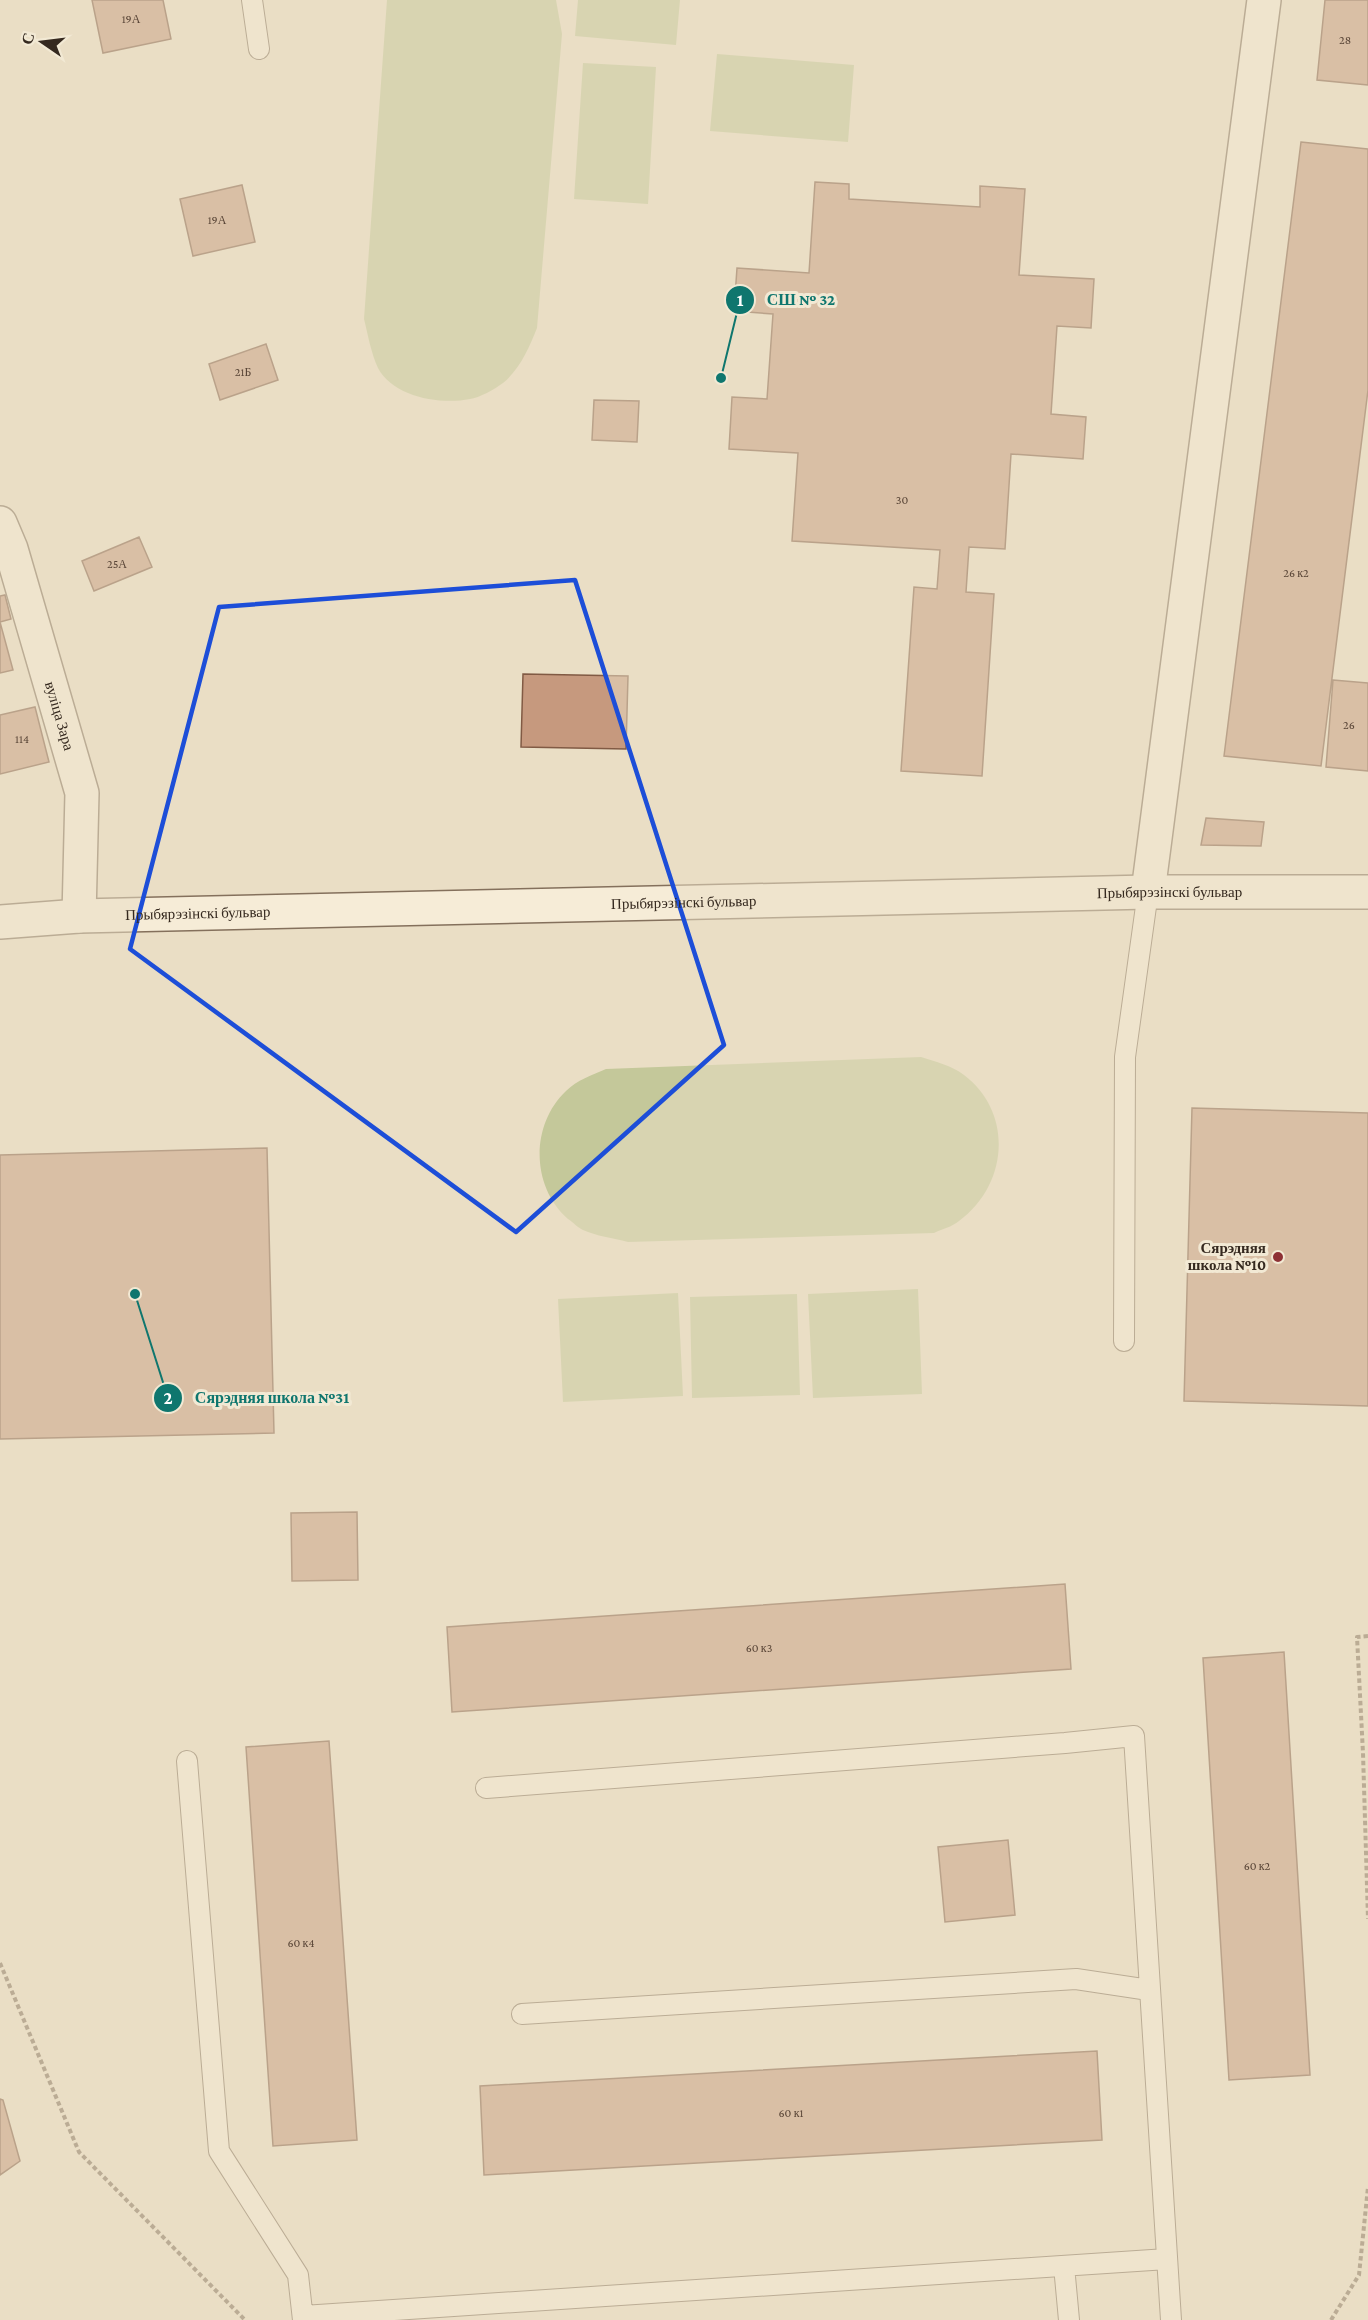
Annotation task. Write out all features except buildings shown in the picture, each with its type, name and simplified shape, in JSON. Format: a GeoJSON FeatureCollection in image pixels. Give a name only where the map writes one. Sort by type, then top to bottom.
{"type":"FeatureCollection","features":[{"type":"Feature","properties":{"kind":"street"},"geometry":{"type":"LineString","coordinates":[[1148,892],[1264,0]]}},
{"type":"Feature","properties":{"kind":"street","name":"вуліца Зара"},"geometry":{"type":"LineString","coordinates":[[0,523],[10,549],[82,793],[79,916]]}},
{"type":"Feature","properties":{"kind":"street","name":"Прыбярэзінскі бульвар"},"geometry":{"type":"LineString","coordinates":[[0,922],[79,916],[1148,892],[1368,892]]}},
{"type":"Feature","properties":{"kind":"lane"},"geometry":{"type":"LineString","coordinates":[[252,0],[259,49]]}},
{"type":"Feature","properties":{"kind":"lane"},"geometry":{"type":"LineString","coordinates":[[1124,1341],[1125,1057],[1148,892]]}},
{"type":"Feature","properties":{"kind":"lane"},"geometry":{"type":"LineString","coordinates":[[486,1788],[1134,1736],[1171,2320]]}},
{"type":"Feature","properties":{"kind":"lane"},"geometry":{"type":"LineString","coordinates":[[187,1761],[219,2151],[298,2275],[303,2318],[439,2314],[1167,2259]]}},
{"type":"Feature","properties":{"kind":"lane"},"geometry":{"type":"LineString","coordinates":[[522,2014],[1076,1979],[1149,1990]]}},
{"type":"Feature","properties":{"kind":"lane"},"geometry":{"type":"LineString","coordinates":[[1064,2266],[1069,2320]]}},
{"type":"Feature","properties":{"kind":"path"},"geometry":{"type":"LineString","coordinates":[[1368,1636],[1357,1637],[1368,1919]]}},
{"type":"Feature","properties":{"kind":"path"},"geometry":{"type":"LineString","coordinates":[[0,1963],[79,2152],[245,2320]]}},
{"type":"Feature","properties":{"kind":"path"},"geometry":{"type":"LineString","coordinates":[[1331,2320],[1359,2275],[1368,2187]]}},
{"type":"Feature","properties":{"kind":"highlighted area"},"geometry":{"type":"Polygon","coordinates":[[[575,580],[724,1045],[516,1232],[130,949],[219,607],[575,580]]]}},
{"type":"Feature","properties":{"kind":"green space"},"geometry":{"type":"Polygon","coordinates":[[[387,0],[556,0],[562,34],[537,328],[523,358],[509,377],[496,388],[474,398],[445,401],[418,397],[394,386],[378,368],[364,319],[387,0]]]}},
{"type":"Feature","properties":{"kind":"green space"},"geometry":{"type":"Polygon","coordinates":[[[578,0],[680,0],[676,45],[575,36],[578,0]]]}},
{"type":"Feature","properties":{"kind":"green space"},"geometry":{"type":"Polygon","coordinates":[[[717,54],[854,65],[848,142],[710,131],[717,54]]]}},
{"type":"Feature","properties":{"kind":"green space"},"geometry":{"type":"Polygon","coordinates":[[[583,63],[656,67],[648,204],[574,199],[583,63]]]}},
{"type":"Feature","properties":{"kind":"green space"},"geometry":{"type":"Polygon","coordinates":[[[921,1057],[949,1066],[964,1075],[980,1091],[991,1109],[997,1128],[999,1149],[995,1169],[987,1188],[975,1206],[959,1221],[934,1233],[628,1242],[581,1229],[556,1206],[547,1190],[540,1156],[541,1138],[546,1121],[554,1105],[570,1087],[606,1069],[921,1057]]]}},
{"type":"Feature","properties":{"kind":"green space"},"geometry":{"type":"Polygon","coordinates":[[[918,1289],[922,1394],[813,1398],[808,1294],[918,1289]]]}},
{"type":"Feature","properties":{"kind":"green space"},"geometry":{"type":"Polygon","coordinates":[[[678,1293],[683,1396],[563,1402],[558,1299],[678,1293]]]}},
{"type":"Feature","properties":{"kind":"green space"},"geometry":{"type":"Polygon","coordinates":[[[797,1294],[800,1395],[692,1398],[690,1297],[797,1294]]]}},
{"type":"Feature","properties":{"kind":"place","name":"СШ № 32"},"geometry":{"type":"Point","coordinates":[721,378]}},
{"type":"Feature","properties":{"kind":"place","name":"Сярэдняя школа №10"},"geometry":{"type":"Point","coordinates":[1278,1257]}},
{"type":"Feature","properties":{"kind":"place","name":"Сярэдняя школа №31"},"geometry":{"type":"Point","coordinates":[135,1294]}}]}
